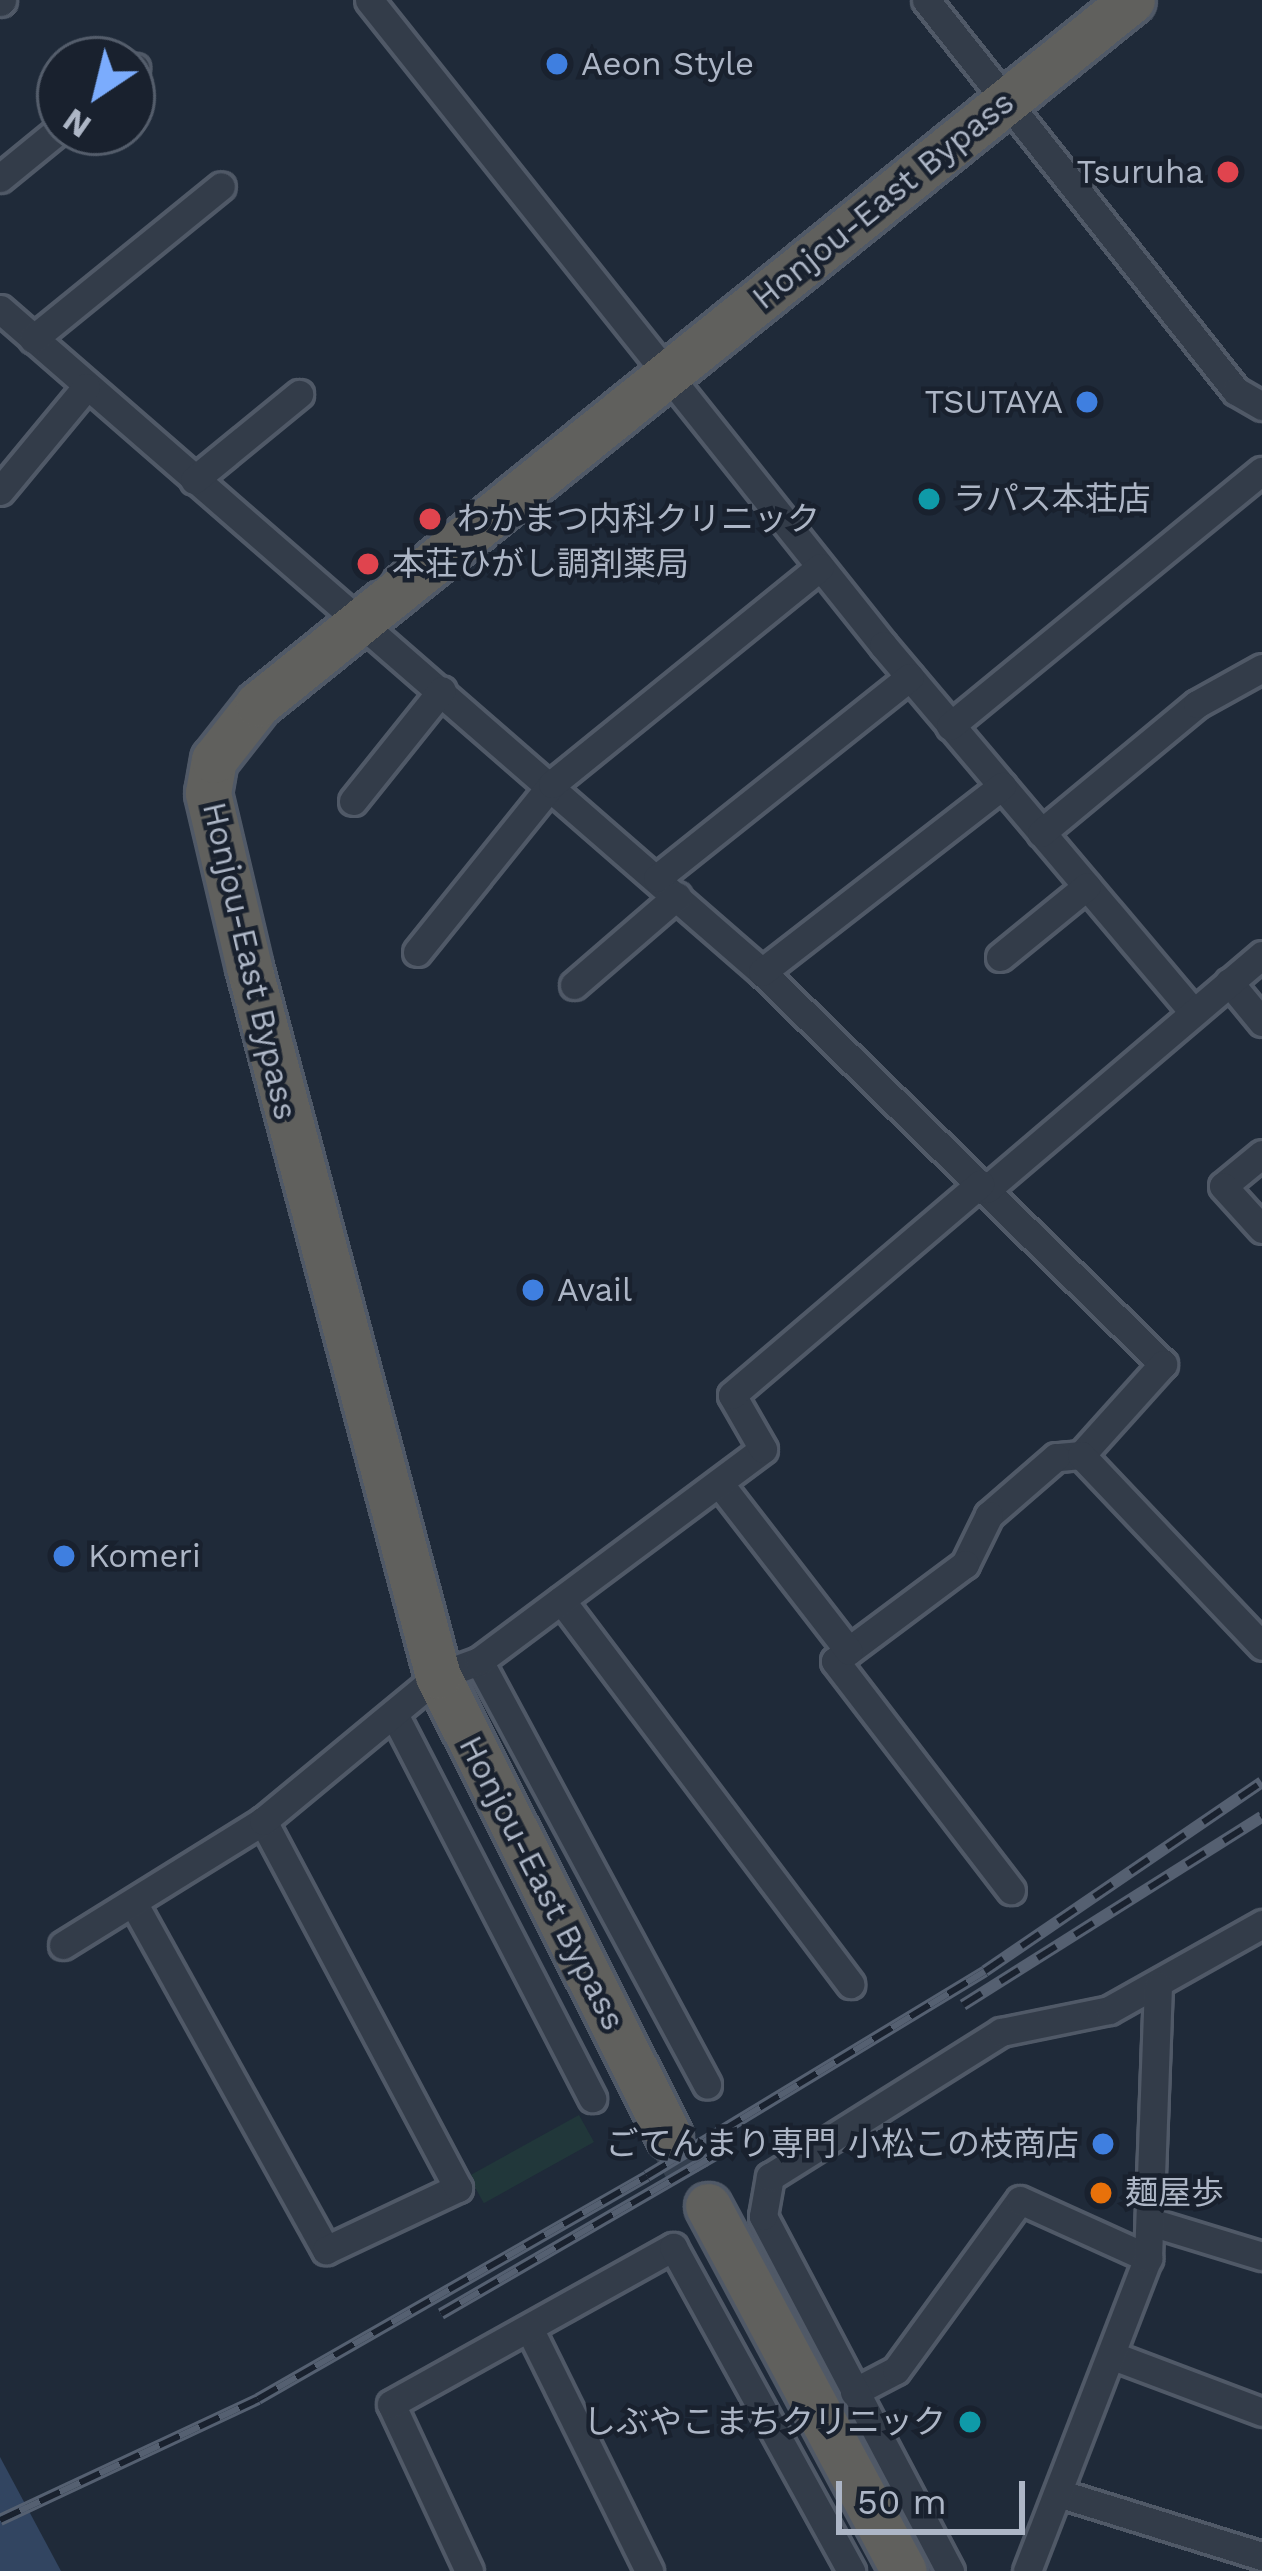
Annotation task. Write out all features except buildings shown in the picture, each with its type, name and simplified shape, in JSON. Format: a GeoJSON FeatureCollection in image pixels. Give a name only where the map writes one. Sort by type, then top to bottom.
{"type":"FeatureCollection","features":[{"type":"Feature","properties":{"kind":"highway","name":"Honjou-East Bypass"},"geometry":{"type":"LineString","coordinates":[[669,2136],[458,1668],[357,1404],[208,793],[230,734],[360,620],[1132,0]]}},
{"type":"Feature","properties":{"kind":"highway"},"geometry":{"type":"LineString","coordinates":[[708,2206],[904,2571]]}},
{"type":"Feature","properties":{"kind":"street"},"geometry":{"type":"LineString","coordinates":[[369,0],[910,677],[1193,1012]]}},
{"type":"Feature","properties":{"kind":"street"},"geometry":{"type":"LineString","coordinates":[[926,0],[1236,391],[1262,406]]}},
{"type":"Feature","properties":{"kind":"street"},"geometry":{"type":"LineString","coordinates":[[0,178],[36,149]]}},
{"type":"Feature","properties":{"kind":"street"},"geometry":{"type":"LineString","coordinates":[[33,339],[220,186]]}},
{"type":"Feature","properties":{"kind":"street"},"geometry":{"type":"LineString","coordinates":[[0,309],[552,784],[762,972],[1163,1364],[1081,1455],[1056,1457],[989,1516],[965,1564],[835,1661],[1011,1890]]}},
{"type":"Feature","properties":{"kind":"street"},"geometry":{"type":"LineString","coordinates":[[0,491],[86,387]]}},
{"type":"Feature","properties":{"kind":"street"},"geometry":{"type":"LineString","coordinates":[[194,480],[299,394]]}},
{"type":"Feature","properties":{"kind":"street"},"geometry":{"type":"LineString","coordinates":[[950,726],[1262,471]]}},
{"type":"Feature","properties":{"kind":"street"},"geometry":{"type":"LineString","coordinates":[[417,952],[552,784],[820,566]]}},
{"type":"Feature","properties":{"kind":"street"},"geometry":{"type":"LineString","coordinates":[[1041,833],[1197,704],[1262,668]]}},
{"type":"Feature","properties":{"kind":"street"},"geometry":{"type":"LineString","coordinates":[[574,985],[667,887],[910,677]]}},
{"type":"Feature","properties":{"kind":"street"},"geometry":{"type":"LineString","coordinates":[[353,801],[442,690]]}},
{"type":"Feature","properties":{"kind":"street"},"geometry":{"type":"LineString","coordinates":[[762,972],[1002,786]]}},
{"type":"Feature","properties":{"kind":"street"},"geometry":{"type":"LineString","coordinates":[[1000,957],[1087,886]]}},
{"type":"Feature","properties":{"kind":"street"},"geometry":{"type":"LineString","coordinates":[[63,1945],[263,1820],[458,1668],[561,1600],[763,1449],[732,1395],[1262,955]]}},
{"type":"Feature","properties":{"kind":"street"},"geometry":{"type":"LineString","coordinates":[[1229,982],[1262,1022]]}},
{"type":"Feature","properties":{"kind":"street"},"geometry":{"type":"LineString","coordinates":[[1262,1154],[1223,1186],[1262,1229]]}},
{"type":"Feature","properties":{"kind":"street"},"geometry":{"type":"LineString","coordinates":[[1081,1455],[1262,1646]]}},
{"type":"Feature","properties":{"kind":"street"},"geometry":{"type":"LineString","coordinates":[[718,1483],[849,1651]]}},
{"type":"Feature","properties":{"kind":"street"},"geometry":{"type":"LineString","coordinates":[[561,1600],[850,1984]]}},
{"type":"Feature","properties":{"kind":"street"},"geometry":{"type":"LineString","coordinates":[[458,1668],[707,2086]]}},
{"type":"Feature","properties":{"kind":"street"},"geometry":{"type":"LineString","coordinates":[[396,1718],[592,2098]]}},
{"type":"Feature","properties":{"kind":"street"},"geometry":{"type":"LineString","coordinates":[[134,1904],[326,2250],[458,2188],[263,1820]]}},
{"type":"Feature","properties":{"kind":"street"},"geometry":{"type":"LineString","coordinates":[[950,2571],[763,2216],[770,2177],[1001,2032],[1109,2010],[1262,1924]]}},
{"type":"Feature","properties":{"kind":"street"},"geometry":{"type":"LineString","coordinates":[[1027,2571],[1116,2357],[1148,2258],[1154,2223],[1157,1985]]}},
{"type":"Feature","properties":{"kind":"street"},"geometry":{"type":"LineString","coordinates":[[854,2392],[896,2370],[1019,2200],[1148,2258]]}},
{"type":"Feature","properties":{"kind":"street"},"geometry":{"type":"LineString","coordinates":[[1154,2223],[1262,2256]]}},
{"type":"Feature","properties":{"kind":"street"},"geometry":{"type":"LineString","coordinates":[[469,2571],[391,2404],[673,2247],[851,2571]]}},
{"type":"Feature","properties":{"kind":"street"},"geometry":{"type":"LineString","coordinates":[[530,2330],[649,2571]]}},
{"type":"Feature","properties":{"kind":"street"},"geometry":{"type":"LineString","coordinates":[[1116,2357],[1262,2412]]}},
{"type":"Feature","properties":{"kind":"street"},"geometry":{"type":"LineString","coordinates":[[1058,2493],[1262,2556],[1257,2571]]}},
{"type":"Feature","properties":{"kind":"green space"},"geometry":{"type":"Polygon","coordinates":[[[579,2115],[594,2142],[484,2203],[469,2176],[579,2115]]]}},
{"type":"Feature","properties":{"kind":"water"},"geometry":{"type":"Polygon","coordinates":[[[0,2457],[61,2571],[0,2571],[0,2457]]]}},
{"type":"Feature","properties":{"kind":"tunnel"},"geometry":{"type":"LineString","coordinates":[[669,2136],[708,2206]]}},
{"type":"Feature","properties":{"kind":"railway"},"geometry":{"type":"LineString","coordinates":[[0,2520],[258,2399],[647,2176],[985,1971],[1262,1782]]}},
{"type":"Feature","properties":{"kind":"railway"},"geometry":{"type":"LineString","coordinates":[[963,2005],[1262,1817]]}},
{"type":"Feature","properties":{"kind":"railway"},"geometry":{"type":"LineString","coordinates":[[441,2314],[727,2148]]}},
{"type":"Feature","properties":{"kind":"place","name":"Aeon Style"},"geometry":{"type":"Point","coordinates":[557,64]}},
{"type":"Feature","properties":{"kind":"place","name":"Tsuruha"},"geometry":{"type":"Point","coordinates":[1228,172]}},
{"type":"Feature","properties":{"kind":"place","name":"TSUTAYA"},"geometry":{"type":"Point","coordinates":[1087,402]}},
{"type":"Feature","properties":{"kind":"place","name":"ラパス本荘店"},"geometry":{"type":"Point","coordinates":[929,499]}},
{"type":"Feature","properties":{"kind":"place","name":"わかまつ内科クリニック"},"geometry":{"type":"Point","coordinates":[430,519]}},
{"type":"Feature","properties":{"kind":"place","name":"本荘ひがし調剤薬局"},"geometry":{"type":"Point","coordinates":[368,564]}},
{"type":"Feature","properties":{"kind":"place","name":"Avail"},"geometry":{"type":"Point","coordinates":[533,1290]}},
{"type":"Feature","properties":{"kind":"place","name":"Komeri"},"geometry":{"type":"Point","coordinates":[64,1556]}},
{"type":"Feature","properties":{"kind":"place","name":"ごてんまり専門 小松この枝商店"},"geometry":{"type":"Point","coordinates":[1103,2144]}},
{"type":"Feature","properties":{"kind":"place","name":"麺屋歩"},"geometry":{"type":"Point","coordinates":[1101,2193]}},
{"type":"Feature","properties":{"kind":"place","name":"しぶやこまちクリニック"},"geometry":{"type":"Point","coordinates":[970,2422]}}]}
